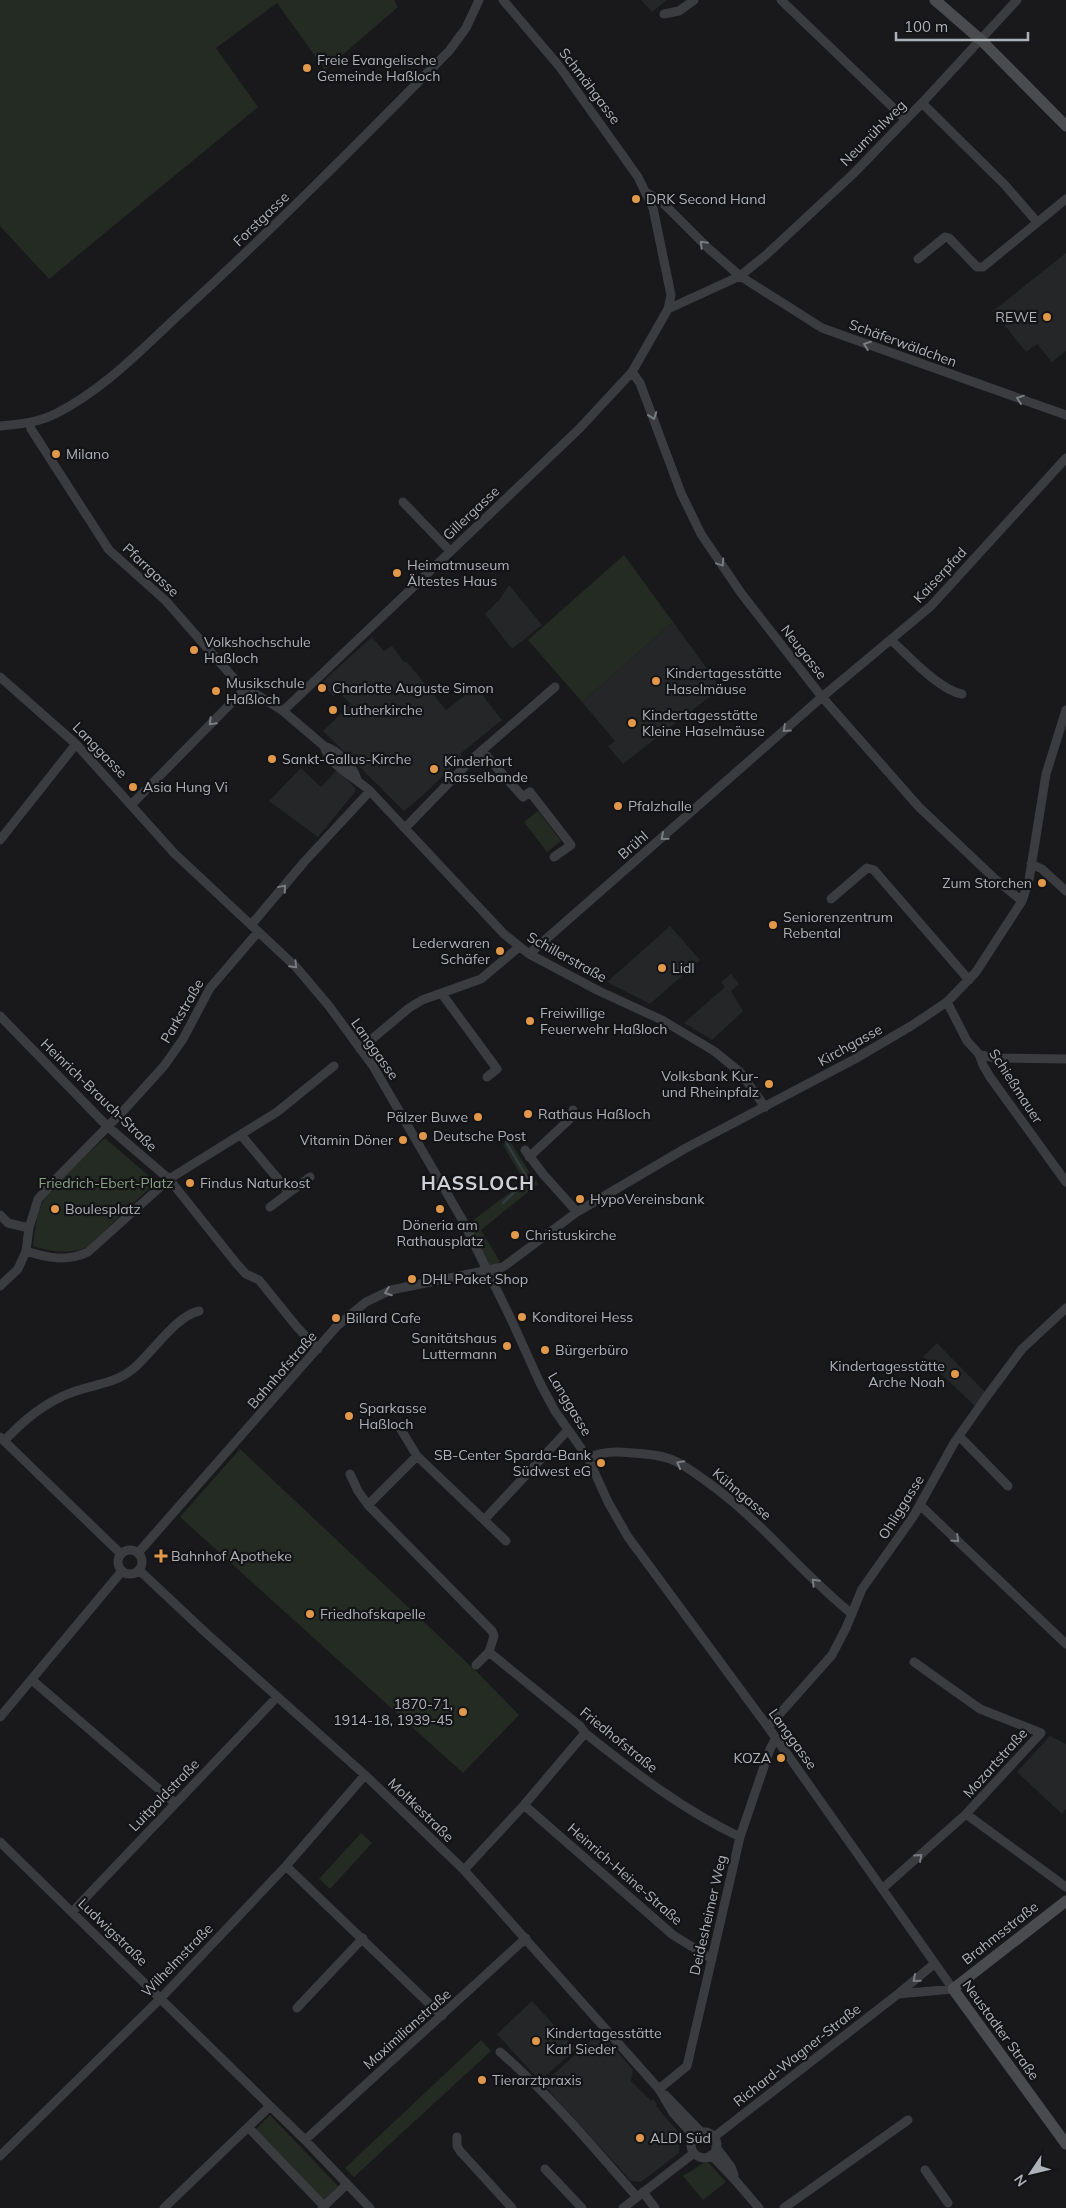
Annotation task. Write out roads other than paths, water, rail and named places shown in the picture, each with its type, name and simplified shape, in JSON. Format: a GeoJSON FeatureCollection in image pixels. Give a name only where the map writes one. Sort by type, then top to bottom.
{"type":"FeatureCollection","features":[{"type":"Feature","properties":{"kind":"main road"},"geometry":{"type":"LineString","coordinates":[[935,0],[981,40],[1066,126]]}},
{"type":"Feature","properties":{"kind":"main road","name":"Brahmsstraße"},"geometry":{"type":"LineString","coordinates":[[953,1989],[1066,1901]]}},
{"type":"Feature","properties":{"kind":"main road","name":"Neustadter Straße"},"geometry":{"type":"LineString","coordinates":[[953,1989],[1066,2144]]}},
{"type":"Feature","properties":{"kind":"street","name":"Forstgasse"},"geometry":{"type":"LineString","coordinates":[[0,426],[41,421],[67,408],[101,384],[265,235],[449,51],[466,28],[479,0]]}},
{"type":"Feature","properties":{"kind":"street","name":"Schmähgasse"},"geometry":{"type":"LineString","coordinates":[[503,0],[559,66],[598,119],[647,193],[653,208],[671,296],[668,309],[632,372]]}},
{"type":"Feature","properties":{"kind":"street"},"geometry":{"type":"LineString","coordinates":[[664,14],[679,11],[694,0]]}},
{"type":"Feature","properties":{"kind":"street"},"geometry":{"type":"LineString","coordinates":[[781,0],[906,120]]}},
{"type":"Feature","properties":{"kind":"street","name":"Neumühlweg"},"geometry":{"type":"LineString","coordinates":[[740,276],[802,222],[906,120],[1017,0]]}},
{"type":"Feature","properties":{"kind":"street"},"geometry":{"type":"LineString","coordinates":[[922,103],[1005,185],[1037,222]]}},
{"type":"Feature","properties":{"kind":"street","name":"Schmähgasse"},"geometry":{"type":"LineString","coordinates":[[647,193],[661,201],[708,248],[740,276]]}},
{"type":"Feature","properties":{"kind":"street"},"geometry":{"type":"LineString","coordinates":[[918,259],[945,237],[949,238],[977,266],[983,267],[1066,199]]}},
{"type":"Feature","properties":{"kind":"street"},"geometry":{"type":"LineString","coordinates":[[668,309],[740,276]]}},
{"type":"Feature","properties":{"kind":"street","name":"Schäferwäldchen"},"geometry":{"type":"LineString","coordinates":[[740,276],[822,328],[1066,415]]}},
{"type":"Feature","properties":{"kind":"street","name":"Gillergasse"},"geometry":{"type":"LineString","coordinates":[[283,712],[579,429],[632,372]]}},
{"type":"Feature","properties":{"kind":"street","name":"Neugasse"},"geometry":{"type":"LineString","coordinates":[[632,372],[640,383],[681,493],[701,534],[741,593],[822,697],[918,808],[994,878],[1022,901]]}},
{"type":"Feature","properties":{"kind":"street","name":"Pfarrgasse"},"geometry":{"type":"LineString","coordinates":[[30,423],[31,429],[109,550],[166,601],[237,682],[283,712]]}},
{"type":"Feature","properties":{"kind":"street","name":"Kaiserpfad"},"geometry":{"type":"LineString","coordinates":[[822,697],[946,592],[1066,458]]}},
{"type":"Feature","properties":{"kind":"street"},"geometry":{"type":"LineString","coordinates":[[403,502],[450,551]]}},
{"type":"Feature","properties":{"kind":"street"},"geometry":{"type":"LineString","coordinates":[[891,640],[947,689],[962,694]]}},
{"type":"Feature","properties":{"kind":"street","name":"Langgasse"},"geometry":{"type":"LineString","coordinates":[[0,677],[76,744],[174,852],[296,967],[360,1049],[381,1079],[462,1221],[540,1383],[568,1430],[588,1458],[608,1502],[628,1537],[776,1738],[913,1933]]}},
{"type":"Feature","properties":{"kind":"street"},"geometry":{"type":"LineString","coordinates":[[405,828],[482,751],[554,687]]}},
{"type":"Feature","properties":{"kind":"street"},"geometry":{"type":"LineString","coordinates":[[132,804],[246,688]]}},
{"type":"Feature","properties":{"kind":"street","name":"Brühl"},"geometry":{"type":"LineString","coordinates":[[529,954],[822,697]]}},
{"type":"Feature","properties":{"kind":"street","name":"Kirchgasse"},"geometry":{"type":"LineString","coordinates":[[487,1272],[503,1267],[578,1212],[686,1148],[896,1036],[947,1002],[969,980],[1022,901],[1031,864],[1044,781],[1066,710]]}},
{"type":"Feature","properties":{"kind":"street","name":"Schillerstraße"},"geometry":{"type":"LineString","coordinates":[[283,712],[324,746],[327,754],[349,776],[357,779],[370,791],[504,934],[520,948],[605,994],[662,1020],[714,1051],[740,1072],[765,1107]]}},
{"type":"Feature","properties":{"kind":"street"},"geometry":{"type":"LineString","coordinates":[[0,840],[76,744]]}},
{"type":"Feature","properties":{"kind":"street"},"geometry":{"type":"LineString","coordinates":[[482,751],[523,797],[530,792],[571,844],[554,857]]}},
{"type":"Feature","properties":{"kind":"street"},"geometry":{"type":"LineString","coordinates":[[251,925],[305,861],[370,791]]}},
{"type":"Feature","properties":{"kind":"street"},"geometry":{"type":"LineString","coordinates":[[1031,864],[1042,869],[1066,891]]}},
{"type":"Feature","properties":{"kind":"street"},"geometry":{"type":"LineString","coordinates":[[831,898],[867,868],[874,870],[969,980]]}},
{"type":"Feature","properties":{"kind":"street","name":"Parkstraße"},"geometry":{"type":"LineString","coordinates":[[107,1126],[164,1066],[183,1039],[210,988],[258,932]]}},
{"type":"Feature","properties":{"kind":"street"},"geometry":{"type":"LineString","coordinates":[[360,1049],[409,1008],[422,1000],[481,979],[520,948]]}},
{"type":"Feature","properties":{"kind":"street"},"geometry":{"type":"LineString","coordinates":[[442,994],[497,1069],[487,1077]]}},
{"type":"Feature","properties":{"kind":"street","name":"Schießmauer"},"geometry":{"type":"LineString","coordinates":[[947,1002],[967,1041],[979,1054],[990,1077],[1066,1182]]}},
{"type":"Feature","properties":{"kind":"street","name":"Heinrich-Brauch-Straße"},"geometry":{"type":"LineString","coordinates":[[0,1016],[107,1126],[169,1179],[236,1263],[246,1274],[259,1280],[297,1327],[318,1349]]}},
{"type":"Feature","properties":{"kind":"street"},"geometry":{"type":"LineString","coordinates":[[979,1054],[994,1058],[1066,1059]]}},
{"type":"Feature","properties":{"kind":"street"},"geometry":{"type":"LineString","coordinates":[[26,1251],[60,1259],[75,1258],[88,1252],[169,1179],[277,1112],[334,1066]]}},
{"type":"Feature","properties":{"kind":"street"},"geometry":{"type":"LineString","coordinates":[[572,1110],[571,1118],[527,1154],[578,1212]]}},
{"type":"Feature","properties":{"kind":"street"},"geometry":{"type":"LineString","coordinates":[[0,1286],[18,1269],[26,1251],[29,1228],[38,1199],[107,1126]]}},
{"type":"Feature","properties":{"kind":"street"},"geometry":{"type":"LineString","coordinates":[[241,1135],[289,1192]]}},
{"type":"Feature","properties":{"kind":"street"},"geometry":{"type":"LineString","coordinates":[[270,1207],[310,1177]]}},
{"type":"Feature","properties":{"kind":"street"},"geometry":{"type":"LineString","coordinates":[[0,1215],[8,1223],[29,1228]]}},
{"type":"Feature","properties":{"kind":"street","name":"Bahnhofstraße"},"geometry":{"type":"LineString","coordinates":[[138,1554],[318,1349],[354,1311],[378,1296],[402,1287],[487,1272]]}},
{"type":"Feature","properties":{"kind":"street","name":"Ohliggasse"},"geometry":{"type":"LineString","coordinates":[[768,1727],[823,1667],[838,1645],[862,1589],[920,1506],[959,1436],[1014,1359],[1034,1337],[1066,1308]]}},
{"type":"Feature","properties":{"kind":"street"},"geometry":{"type":"LineString","coordinates":[[121,1554],[2,1439],[48,1403],[72,1392],[110,1381],[128,1372],[180,1322],[190,1314],[199,1311]]}},
{"type":"Feature","properties":{"kind":"street"},"geometry":{"type":"LineString","coordinates":[[400,1428],[417,1456],[506,1540]]}},
{"type":"Feature","properties":{"kind":"street"},"geometry":{"type":"LineString","coordinates":[[484,1520],[568,1430]]}},
{"type":"Feature","properties":{"kind":"street"},"geometry":{"type":"LineString","coordinates":[[959,1436],[1008,1486]]}},
{"type":"Feature","properties":{"kind":"street","name":"Kühngasse"},"geometry":{"type":"LineString","coordinates":[[588,1458],[602,1453],[627,1452],[660,1457],[677,1462],[728,1496],[820,1587],[852,1614]]}},
{"type":"Feature","properties":{"kind":"street"},"geometry":{"type":"LineString","coordinates":[[368,1505],[417,1456]]}},
{"type":"Feature","properties":{"kind":"street"},"geometry":{"type":"LineString","coordinates":[[350,1474],[358,1491],[368,1505],[492,1632],[494,1636],[488,1652],[476,1665]]}},
{"type":"Feature","properties":{"kind":"street"},"geometry":{"type":"LineString","coordinates":[[920,1506],[1066,1644]]}},
{"type":"Feature","properties":{"kind":"street"},"geometry":{"type":"LineString","coordinates":[[131,1551],[138,1554],[142,1560],[139,1570],[129,1574],[122,1571],[118,1561],[121,1554],[131,1551]]}},
{"type":"Feature","properties":{"kind":"street","name":"Moltkestraße"},"geometry":{"type":"LineString","coordinates":[[139,1570],[365,1775],[464,1870],[660,2090],[673,2112],[698,2134],[707,2132],[714,2137]]}},
{"type":"Feature","properties":{"kind":"street"},"geometry":{"type":"LineString","coordinates":[[0,1717],[122,1571]]}},
{"type":"Feature","properties":{"kind":"street","name":"Friedhofstraße"},"geometry":{"type":"LineString","coordinates":[[488,1652],[580,1726],[585,1734],[664,1794],[708,1821],[740,1836]]}},
{"type":"Feature","properties":{"kind":"street","name":"Mozartstraße"},"geometry":{"type":"LineString","coordinates":[[882,1889],[966,1814],[1041,1733],[980,1709],[914,1662]]}},
{"type":"Feature","properties":{"kind":"street"},"geometry":{"type":"LineString","coordinates":[[32,1680],[176,1803]]}},
{"type":"Feature","properties":{"kind":"street","name":"Luitpoldstraße"},"geometry":{"type":"LineString","coordinates":[[72,1912],[277,1696]]}},
{"type":"Feature","properties":{"kind":"street"},"geometry":{"type":"LineString","coordinates":[[464,1870],[524,1805],[585,1734]]}},
{"type":"Feature","properties":{"kind":"street","name":"Deidesheimer Weg"},"geometry":{"type":"LineString","coordinates":[[660,2090],[687,2066],[740,1836],[770,1749],[776,1738]]}},
{"type":"Feature","properties":{"kind":"street","name":"Wilhelmstraße"},"geometry":{"type":"LineString","coordinates":[[0,2156],[161,1998],[286,1866],[365,1775]]}},
{"type":"Feature","properties":{"kind":"street","name":"Heinrich-Heine-Straße"},"geometry":{"type":"LineString","coordinates":[[524,1805],[673,1935],[712,1959]]}},
{"type":"Feature","properties":{"kind":"street"},"geometry":{"type":"LineString","coordinates":[[966,1814],[1066,1887]]}},
{"type":"Feature","properties":{"kind":"street","name":"Ludwigstraße"},"geometry":{"type":"LineString","coordinates":[[0,1842],[305,2140],[370,2208]]}},
{"type":"Feature","properties":{"kind":"street"},"geometry":{"type":"LineString","coordinates":[[286,1866],[442,2016]]}},
{"type":"Feature","properties":{"kind":"street","name":"Neustadter Straße"},"geometry":{"type":"LineString","coordinates":[[913,1933],[953,1989]]}},
{"type":"Feature","properties":{"kind":"street"},"geometry":{"type":"LineString","coordinates":[[297,2008],[363,1938]]}},
{"type":"Feature","properties":{"kind":"street","name":"Maximilianstraße"},"geometry":{"type":"LineString","coordinates":[[305,2140],[526,1938]]}},
{"type":"Feature","properties":{"kind":"street","name":"Richard-Wagner-Straße"},"geometry":{"type":"LineString","coordinates":[[714,2137],[934,1964]]}},
{"type":"Feature","properties":{"kind":"street"},"geometry":{"type":"LineString","coordinates":[[898,1994],[953,1989]]}},
{"type":"Feature","properties":{"kind":"street"},"geometry":{"type":"LineString","coordinates":[[500,2052],[655,2208]]}},
{"type":"Feature","properties":{"kind":"street"},"geometry":{"type":"LineString","coordinates":[[164,2208],[270,2106]]}},
{"type":"Feature","properties":{"kind":"street"},"geometry":{"type":"LineString","coordinates":[[784,2208],[908,2120]]}},
{"type":"Feature","properties":{"kind":"street"},"geometry":{"type":"LineString","coordinates":[[248,2127],[323,2207],[348,2184]]}},
{"type":"Feature","properties":{"kind":"street"},"geometry":{"type":"LineString","coordinates":[[698,2134],[691,2146],[694,2153],[701,2157],[714,2152]]}},
{"type":"Feature","properties":{"kind":"street"},"geometry":{"type":"LineString","coordinates":[[457,2136],[457,2146],[460,2151],[512,2208]]}},
{"type":"Feature","properties":{"kind":"street"},"geometry":{"type":"LineString","coordinates":[[714,2137],[714,2152],[759,2208]]}},
{"type":"Feature","properties":{"kind":"street"},"geometry":{"type":"LineString","coordinates":[[623,2208],[694,2153]]}},
{"type":"Feature","properties":{"kind":"street"},"geometry":{"type":"LineString","coordinates":[[545,2169],[582,2208]]}},
{"type":"Feature","properties":{"kind":"street"},"geometry":{"type":"LineString","coordinates":[[925,2170],[947,2206]]}},
{"type":"Feature","properties":{"kind":"waterway"},"geometry":{"type":"LineString","coordinates":[[503,1203],[528,1179],[506,1142]]}},
{"type":"Feature","properties":{"kind":"place","name":"Freie Evangelische Gemeinde Haßloch"},"geometry":{"type":"Point","coordinates":[307,68]}},
{"type":"Feature","properties":{"kind":"place","name":"DRK Second Hand"},"geometry":{"type":"Point","coordinates":[636,199]}},
{"type":"Feature","properties":{"kind":"place","name":"REWE"},"geometry":{"type":"Point","coordinates":[1047,317]}},
{"type":"Feature","properties":{"kind":"place","name":"Milano"},"geometry":{"type":"Point","coordinates":[56,454]}},
{"type":"Feature","properties":{"kind":"place","name":"Heimatmuseum Ältestes Haus"},"geometry":{"type":"Point","coordinates":[397,573]}},
{"type":"Feature","properties":{"kind":"place","name":"Volkshochschule Haßloch"},"geometry":{"type":"Point","coordinates":[194,650]}},
{"type":"Feature","properties":{"kind":"place","name":"Kindertagesstätte Haselmäuse"},"geometry":{"type":"Point","coordinates":[656,681]}},
{"type":"Feature","properties":{"kind":"place","name":"Charlotte Auguste Simon"},"geometry":{"type":"Point","coordinates":[322,688]}},
{"type":"Feature","properties":{"kind":"place","name":"Musikschule Haßloch"},"geometry":{"type":"Point","coordinates":[216,691]}},
{"type":"Feature","properties":{"kind":"place","name":"Lutherkirche"},"geometry":{"type":"Point","coordinates":[333,710]}},
{"type":"Feature","properties":{"kind":"place","name":"Kindertagesstätte Kleine Haselmäuse"},"geometry":{"type":"Point","coordinates":[632,723]}},
{"type":"Feature","properties":{"kind":"place","name":"Sankt-Gallus-Kirche"},"geometry":{"type":"Point","coordinates":[272,759]}},
{"type":"Feature","properties":{"kind":"place","name":"Kinderhort Rasselbande"},"geometry":{"type":"Point","coordinates":[434,769]}},
{"type":"Feature","properties":{"kind":"place","name":"Asia Hung Vi"},"geometry":{"type":"Point","coordinates":[133,787]}},
{"type":"Feature","properties":{"kind":"place","name":"Pfalzhalle"},"geometry":{"type":"Point","coordinates":[618,806]}},
{"type":"Feature","properties":{"kind":"place","name":"Zum Storchen"},"geometry":{"type":"Point","coordinates":[1042,883]}},
{"type":"Feature","properties":{"kind":"place","name":"Seniorenzentrum Rebental"},"geometry":{"type":"Point","coordinates":[773,925]}},
{"type":"Feature","properties":{"kind":"place","name":"Lederwaren Schäfer"},"geometry":{"type":"Point","coordinates":[500,951]}},
{"type":"Feature","properties":{"kind":"place","name":"Lidl"},"geometry":{"type":"Point","coordinates":[662,968]}},
{"type":"Feature","properties":{"kind":"place","name":"Freiwillige Feuerwehr Haßloch"},"geometry":{"type":"Point","coordinates":[530,1021]}},
{"type":"Feature","properties":{"kind":"place","name":"Volksbank Kur- und Rheinpfalz"},"geometry":{"type":"Point","coordinates":[769,1084]}},
{"type":"Feature","properties":{"kind":"place","name":"Rathaus Haßloch"},"geometry":{"type":"Point","coordinates":[528,1114]}},
{"type":"Feature","properties":{"kind":"place","name":"Pälzer Buwe"},"geometry":{"type":"Point","coordinates":[478,1117]}},
{"type":"Feature","properties":{"kind":"place","name":"Deutsche Post"},"geometry":{"type":"Point","coordinates":[423,1136]}},
{"type":"Feature","properties":{"kind":"place","name":"Vitamin Döner"},"geometry":{"type":"Point","coordinates":[403,1140]}},
{"type":"Feature","properties":{"kind":"place","name":"Findus Naturkost"},"geometry":{"type":"Point","coordinates":[190,1183]}},
{"type":"Feature","properties":{"kind":"place","name":"HypoVereinsbank"},"geometry":{"type":"Point","coordinates":[580,1199]}},
{"type":"Feature","properties":{"kind":"place","name":"Boulesplatz"},"geometry":{"type":"Point","coordinates":[55,1209]}},
{"type":"Feature","properties":{"kind":"place","name":"Döneria am Rathausplatz"},"geometry":{"type":"Point","coordinates":[440,1209]}},
{"type":"Feature","properties":{"kind":"place","name":"Christuskirche"},"geometry":{"type":"Point","coordinates":[515,1235]}},
{"type":"Feature","properties":{"kind":"place","name":"DHL Paket Shop"},"geometry":{"type":"Point","coordinates":[412,1279]}},
{"type":"Feature","properties":{"kind":"place","name":"Konditorei Hess"},"geometry":{"type":"Point","coordinates":[522,1317]}},
{"type":"Feature","properties":{"kind":"place","name":"Billard Cafe"},"geometry":{"type":"Point","coordinates":[336,1318]}},
{"type":"Feature","properties":{"kind":"place","name":"Sanitätshaus Luttermann"},"geometry":{"type":"Point","coordinates":[507,1346]}},
{"type":"Feature","properties":{"kind":"place","name":"Bürgerbüro"},"geometry":{"type":"Point","coordinates":[545,1350]}},
{"type":"Feature","properties":{"kind":"place","name":"Kindertagesstätte Arche Noah"},"geometry":{"type":"Point","coordinates":[955,1374]}},
{"type":"Feature","properties":{"kind":"place","name":"Sparkasse Haßloch"},"geometry":{"type":"Point","coordinates":[349,1416]}},
{"type":"Feature","properties":{"kind":"place","name":"SB-Center Sparda-Bank Südwest eG"},"geometry":{"type":"Point","coordinates":[601,1463]}},
{"type":"Feature","properties":{"kind":"place","name":"Bahnhof Apotheke"},"geometry":{"type":"Point","coordinates":[161,1556]}},
{"type":"Feature","properties":{"kind":"place","name":"Friedhofskapelle"},"geometry":{"type":"Point","coordinates":[310,1614]}},
{"type":"Feature","properties":{"kind":"place","name":"1870-71, 1914-18, 1939-45"},"geometry":{"type":"Point","coordinates":[463,1712]}},
{"type":"Feature","properties":{"kind":"place","name":"KOZA"},"geometry":{"type":"Point","coordinates":[781,1758]}},
{"type":"Feature","properties":{"kind":"place","name":"Kindertagesstätte Karl Sieder"},"geometry":{"type":"Point","coordinates":[536,2041]}},
{"type":"Feature","properties":{"kind":"place","name":"Tierarztpraxis"},"geometry":{"type":"Point","coordinates":[482,2080]}},
{"type":"Feature","properties":{"kind":"place","name":"ALDI Süd"},"geometry":{"type":"Point","coordinates":[640,2138]}},
{"type":"Feature","properties":{"kind":"district","name":"HASSLOCH"},"geometry":{"type":"Point","coordinates":[478,1183]}},
{"type":"Feature","properties":{"kind":"park label","name":"Friedrich-Ebert-Platz"},"geometry":{"type":"Point","coordinates":[106,1183]}}]}
